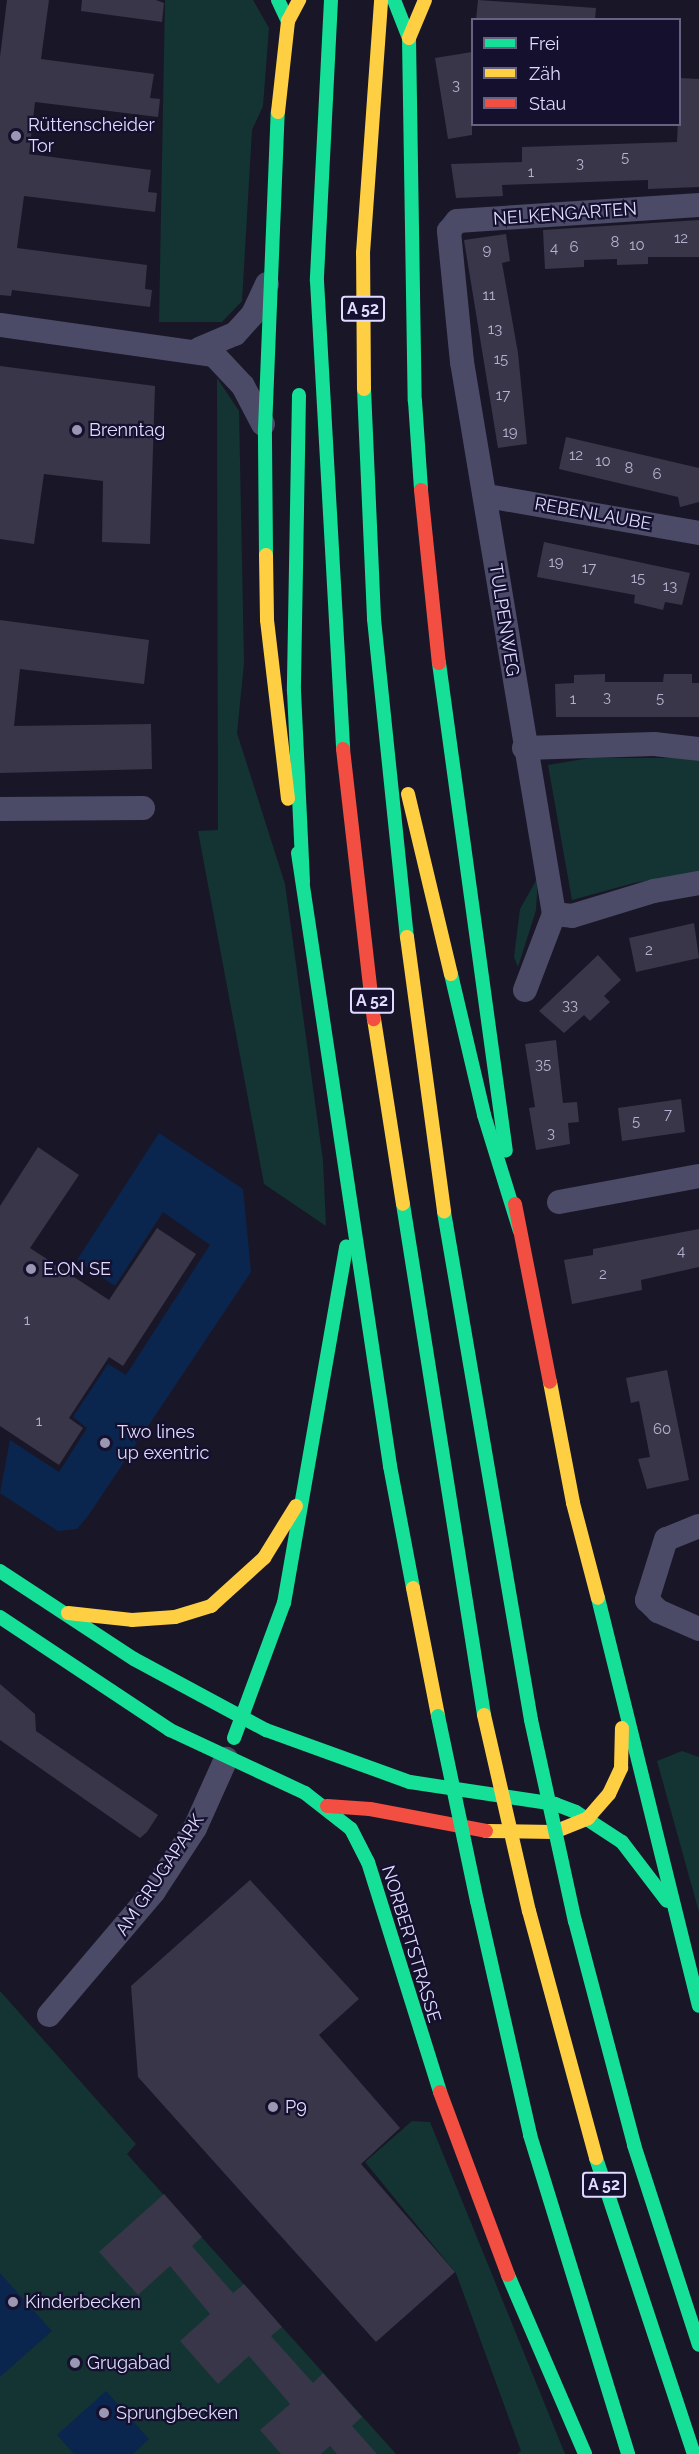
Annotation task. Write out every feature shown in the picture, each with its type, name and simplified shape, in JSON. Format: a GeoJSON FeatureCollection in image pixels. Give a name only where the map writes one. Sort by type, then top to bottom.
{"type":"FeatureCollection","features":[{"type":"Feature","properties":{"kind":"main road"},"geometry":{"type":"LineString","coordinates":[[278,0],[288,21]]}},
{"type":"Feature","properties":{"kind":"main road"},"geometry":{"type":"LineString","coordinates":[[299,0],[288,21],[268,280],[265,429],[271,673],[390,1466],[438,1716],[530,2135],[628,2454]]}},
{"type":"Feature","properties":{"kind":"main road","name":"A 52"},"geometry":{"type":"LineString","coordinates":[[331,0],[317,281],[328,584],[346,789],[395,1164],[484,1715],[529,1911],[595,2156],[694,2454]]}},
{"type":"Feature","properties":{"kind":"main road","name":"A 52"},"geometry":{"type":"LineString","coordinates":[[381,0],[367,156],[363,288],[374,619],[397,863],[437,1170],[486,1479],[531,1720],[575,1921],[634,2145],[699,2345]]}},
{"type":"Feature","properties":{"kind":"main road"},"geometry":{"type":"LineString","coordinates":[[394,0],[404,19],[409,38],[415,401],[429,592],[480,982],[520,1231],[573,1503],[622,1703],[653,1805],[699,2006]]}},
{"type":"Feature","properties":{"kind":"main road"},"geometry":{"type":"LineString","coordinates":[[409,38],[425,0]]}},
{"type":"Feature","properties":{"kind":"main road"},"geometry":{"type":"LineString","coordinates":[[304,331],[317,281]]}},
{"type":"Feature","properties":{"kind":"main road"},"geometry":{"type":"LineString","coordinates":[[299,378],[294,691],[303,882]]}},
{"type":"Feature","properties":{"kind":"main road"},"geometry":{"type":"LineString","coordinates":[[374,619],[426,876],[484,1115],[520,1231]]}},
{"type":"Feature","properties":{"kind":"main road","name":"AM GRUGAPARK"},"geometry":{"type":"LineString","coordinates":[[226,1760],[284,1603],[306,1489],[351,1218]]}},
{"type":"Feature","properties":{"kind":"main road"},"geometry":{"type":"LineString","coordinates":[[63,1613],[132,1620],[175,1617],[211,1606],[264,1558],[306,1489]]}},
{"type":"Feature","properties":{"kind":"main road"},"geometry":{"type":"LineString","coordinates":[[0,1571],[134,1659],[242,1718],[410,1782],[555,1804],[588,1818],[622,1842],[647,1869],[681,1933]]}},
{"type":"Feature","properties":{"kind":"main road","name":"NORBERTSTRASSE"},"geometry":{"type":"LineString","coordinates":[[0,1617],[170,1730],[226,1760],[327,1806],[351,1829],[368,1862],[420,2035],[481,2212],[585,2454]]}},
{"type":"Feature","properties":{"kind":"main road"},"geometry":{"type":"LineString","coordinates":[[327,1806],[370,1809],[470,1831],[521,1834],[554,1832],[588,1818],[609,1794],[621,1768],[622,1703]]}},
{"type":"Feature","properties":{"kind":"street","name":"NELKENGARTEN"},"geometry":{"type":"LineString","coordinates":[[448,244],[449,231],[457,221],[699,205]]}},
{"type":"Feature","properties":{"kind":"street","name":"TULPENWEG"},"geometry":{"type":"LineString","coordinates":[[448,244],[462,362],[487,496],[524,748],[554,914]]}},
{"type":"Feature","properties":{"kind":"street"},"geometry":{"type":"LineString","coordinates":[[199,350],[235,334],[253,314],[268,280]]}},
{"type":"Feature","properties":{"kind":"street"},"geometry":{"type":"LineString","coordinates":[[0,326],[199,350],[229,368],[253,401],[265,429]]}},
{"type":"Feature","properties":{"kind":"street","name":"REBENLAUBE"},"geometry":{"type":"LineString","coordinates":[[487,496],[699,533]]}},
{"type":"Feature","properties":{"kind":"street"},"geometry":{"type":"LineString","coordinates":[[524,748],[654,744],[699,749]]}},
{"type":"Feature","properties":{"kind":"street"},"geometry":{"type":"LineString","coordinates":[[0,808],[143,808]]}},
{"type":"Feature","properties":{"kind":"street"},"geometry":{"type":"LineString","coordinates":[[525,990],[554,914],[572,916],[654,891],[699,883]]}},
{"type":"Feature","properties":{"kind":"street"},"geometry":{"type":"LineString","coordinates":[[559,1202],[699,1176]]}},
{"type":"Feature","properties":{"kind":"street"},"geometry":{"type":"LineString","coordinates":[[699,1526],[666,1539],[647,1600],[658,1611],[699,1629]]}},
{"type":"Feature","properties":{"kind":"street","name":"AM GRUGAPARK"},"geometry":{"type":"LineString","coordinates":[[48,2015],[154,1891],[195,1828],[226,1760]]}},
{"type":"Feature","properties":{"kind":"green space"},"geometry":{"type":"Polygon","coordinates":[[[165,0],[253,0],[269,28],[263,106],[252,130],[242,301],[222,322],[159,322],[165,0]]]}},
{"type":"Feature","properties":{"kind":"green space"},"geometry":{"type":"Polygon","coordinates":[[[217,378],[239,411],[244,663],[237,733],[285,884],[323,1161],[326,1226],[264,1184],[198,831],[218,830],[217,378]]]}},
{"type":"Feature","properties":{"kind":"green space"},"geometry":{"type":"Polygon","coordinates":[[[590,758],[699,758],[699,872],[634,883],[572,900],[548,765],[590,758]]]}},
{"type":"Feature","properties":{"kind":"green space"},"geometry":{"type":"Polygon","coordinates":[[[538,877],[536,910],[518,967],[514,957],[520,909],[538,877]]]}},
{"type":"Feature","properties":{"kind":"green space"},"geometry":{"type":"Polygon","coordinates":[[[682,1751],[699,1757],[699,1912],[657,1761],[682,1751]]]}},
{"type":"Feature","properties":{"kind":"green space","name":"Grugabad"},"geometry":{"type":"Polygon","coordinates":[[[0,1991],[136,2144],[127,2154],[396,2454],[0,2454],[0,1991]]]}},
{"type":"Feature","properties":{"kind":"green space"},"geometry":{"type":"Polygon","coordinates":[[[412,2121],[430,2122],[565,2454],[517,2454],[521,2451],[456,2273],[365,2162],[412,2121]]]}},
{"type":"Feature","properties":{"kind":"water"},"geometry":{"type":"Polygon","coordinates":[[[159,1133],[243,1189],[251,1272],[88,1516],[77,1529],[58,1531],[0,1493],[10,1440],[59,1472],[87,1428],[73,1417],[108,1364],[126,1375],[210,1245],[163,1212],[115,1286],[77,1260],[159,1133]]]}},
{"type":"Feature","properties":{"kind":"water","name":"Kinderbecken"},"geometry":{"type":"Polygon","coordinates":[[[0,2273],[52,2331],[0,2377],[0,2273]]]}},
{"type":"Feature","properties":{"kind":"water","name":"Sprungbecken"},"geometry":{"type":"Polygon","coordinates":[[[106,2391],[149,2439],[133,2454],[74,2454],[57,2435],[106,2391]]]}},
{"type":"Feature","properties":{"kind":"building","name":"Rüttenscheider Tor"},"geometry":{"type":"Polygon","coordinates":[[[7,0],[49,0],[41,59],[154,74],[150,98],[160,99],[158,117],[35,102],[29,154],[151,170],[148,192],[157,193],[155,212],[24,196],[17,248],[147,265],[145,289],[152,290],[150,307],[12,290],[11,296],[0,295],[0,57],[7,0]]]}},
{"type":"Feature","properties":{"kind":"building"},"geometry":{"type":"Polygon","coordinates":[[[82,0],[156,0],[164,3],[162,22],[81,11],[82,0]]]}},
{"type":"Feature","properties":{"kind":"building"},"geometry":{"type":"Polygon","coordinates":[[[478,0],[596,8],[595,18],[476,18],[478,0]]]}},
{"type":"Feature","properties":{"kind":"building"},"geometry":{"type":"Polygon","coordinates":[[[471,52],[472,135],[448,139],[435,58],[471,52]]]}},
{"type":"Feature","properties":{"kind":"building"},"geometry":{"type":"Polygon","coordinates":[[[681,78],[699,79],[699,187],[648,189],[648,180],[502,185],[503,196],[456,198],[451,164],[522,162],[522,147],[677,142],[678,126],[681,126],[681,78]]]}},
{"type":"Feature","properties":{"kind":"building"},"geometry":{"type":"Polygon","coordinates":[[[699,220],[699,257],[648,257],[648,264],[617,265],[617,259],[584,260],[584,267],[545,269],[543,230],[699,220]]]}},
{"type":"Feature","properties":{"kind":"building"},"geometry":{"type":"Polygon","coordinates":[[[506,234],[510,261],[502,263],[518,353],[527,444],[498,448],[464,240],[506,234]]]}},
{"type":"Feature","properties":{"kind":"building","name":"Brenntag"},"geometry":{"type":"Polygon","coordinates":[[[0,366],[155,386],[150,544],[102,542],[103,481],[44,474],[34,544],[0,539],[0,366]]]}},
{"type":"Feature","properties":{"kind":"building"},"geometry":{"type":"Polygon","coordinates":[[[566,437],[699,468],[699,502],[680,507],[678,497],[559,469],[566,437]]]}},
{"type":"Feature","properties":{"kind":"building"},"geometry":{"type":"Polygon","coordinates":[[[544,542],[690,573],[682,605],[665,602],[663,610],[634,603],[635,595],[537,577],[544,542]]]}},
{"type":"Feature","properties":{"kind":"building"},"geometry":{"type":"Polygon","coordinates":[[[0,620],[149,640],[144,684],[20,669],[14,726],[151,724],[152,769],[0,773],[0,620]]]}},
{"type":"Feature","properties":{"kind":"building"},"geometry":{"type":"Polygon","coordinates":[[[605,674],[605,682],[663,682],[664,674],[692,674],[692,683],[699,683],[699,717],[556,717],[555,684],[574,683],[574,675],[605,674]]]}},
{"type":"Feature","properties":{"kind":"building"},"geometry":{"type":"Polygon","coordinates":[[[694,923],[699,958],[636,972],[629,938],[694,923]]]}},
{"type":"Feature","properties":{"kind":"building"},"geometry":{"type":"Polygon","coordinates":[[[598,955],[621,980],[604,996],[610,1002],[590,1021],[584,1015],[564,1033],[539,1011],[598,955]]]}},
{"type":"Feature","properties":{"kind":"building"},"geometry":{"type":"Polygon","coordinates":[[[556,1040],[563,1103],[577,1102],[579,1122],[568,1123],[570,1144],[536,1150],[529,1108],[535,1107],[525,1044],[556,1040]]]}},
{"type":"Feature","properties":{"kind":"building"},"geometry":{"type":"Polygon","coordinates":[[[681,1099],[685,1132],[622,1141],[618,1108],[681,1099]]]}},
{"type":"Feature","properties":{"kind":"building"},"geometry":{"type":"Polygon","coordinates":[[[38,1147],[79,1175],[30,1248],[109,1300],[157,1228],[196,1254],[123,1366],[109,1357],[69,1418],[83,1428],[59,1465],[0,1426],[0,1206],[38,1147]]]}},
{"type":"Feature","properties":{"kind":"building"},"geometry":{"type":"Polygon","coordinates":[[[699,1229],[699,1267],[641,1280],[642,1290],[572,1304],[564,1260],[593,1255],[593,1249],[699,1229]]]}},
{"type":"Feature","properties":{"kind":"building"},"geometry":{"type":"Polygon","coordinates":[[[667,1370],[689,1480],[647,1489],[638,1459],[650,1457],[639,1401],[631,1403],[626,1378],[667,1370]]]}},
{"type":"Feature","properties":{"kind":"building"},"geometry":{"type":"Polygon","coordinates":[[[0,1684],[35,1714],[36,1731],[158,1815],[147,1832],[140,1838],[0,1740],[0,1684]]]}},
{"type":"Feature","properties":{"kind":"building","name":"P9"},"geometry":{"type":"Polygon","coordinates":[[[250,1880],[359,1999],[319,2035],[400,2128],[361,2164],[455,2272],[376,2342],[138,2077],[131,1986],[250,1880]]]}},
{"type":"Feature","properties":{"kind":"building"},"geometry":{"type":"Polygon","coordinates":[[[164,2194],[202,2237],[192,2246],[233,2293],[244,2284],[282,2327],[271,2336],[313,2383],[323,2373],[362,2417],[352,2426],[377,2454],[337,2454],[330,2446],[321,2454],[281,2454],[260,2430],[290,2404],[249,2356],[218,2384],[180,2341],[210,2314],[170,2266],[138,2295],[99,2252],[164,2194]]]}},
{"type":"Feature","properties":{"kind":"traffic: fast"},"geometry":{"type":"LineString","coordinates":[[278,0],[288,21]]}},
{"type":"Feature","properties":{"kind":"traffic: fast"},"geometry":{"type":"LineString","coordinates":[[331,0],[317,281],[343,749]]}},
{"type":"Feature","properties":{"kind":"traffic: fast"},"geometry":{"type":"LineString","coordinates":[[394,0],[409,38],[415,401],[421,490]]}},
{"type":"Feature","properties":{"kind":"traffic: fast"},"geometry":{"type":"LineString","coordinates":[[266,555],[265,429],[278,112]]}},
{"type":"Feature","properties":{"kind":"traffic: fast"},"geometry":{"type":"LineString","coordinates":[[364,389],[374,619],[407,937]]}},
{"type":"Feature","properties":{"kind":"traffic: fast"},"geometry":{"type":"LineString","coordinates":[[299,395],[294,691],[303,882]]}},
{"type":"Feature","properties":{"kind":"traffic: fast"},"geometry":{"type":"LineString","coordinates":[[439,663],[506,1150]]}},
{"type":"Feature","properties":{"kind":"traffic: fast"},"geometry":{"type":"LineString","coordinates":[[298,853],[390,1466],[413,1588]]}},
{"type":"Feature","properties":{"kind":"traffic: fast"},"geometry":{"type":"LineString","coordinates":[[451,974],[484,1115],[520,1231]]}},
{"type":"Feature","properties":{"kind":"traffic: fast"},"geometry":{"type":"LineString","coordinates":[[403,1204],[484,1715]]}},
{"type":"Feature","properties":{"kind":"traffic: fast"},"geometry":{"type":"LineString","coordinates":[[444,1212],[531,1720]]}},
{"type":"Feature","properties":{"kind":"traffic: fast"},"geometry":{"type":"LineString","coordinates":[[234,1738],[284,1603],[346,1246]]}},
{"type":"Feature","properties":{"kind":"traffic: fast"},"geometry":{"type":"LineString","coordinates":[[0,1571],[134,1659],[266,1730],[410,1782],[555,1804],[576,1812],[622,1842],[667,1901]]}},
{"type":"Feature","properties":{"kind":"traffic: fast"},"geometry":{"type":"LineString","coordinates":[[598,1598],[699,2006]]}},
{"type":"Feature","properties":{"kind":"traffic: fast"},"geometry":{"type":"LineString","coordinates":[[0,1617],[170,1730],[305,1793],[351,1829],[368,1862],[440,2092]]}},
{"type":"Feature","properties":{"kind":"traffic: fast"},"geometry":{"type":"LineString","coordinates":[[438,1716],[477,1901]]}},
{"type":"Feature","properties":{"kind":"traffic: fast"},"geometry":{"type":"LineString","coordinates":[[531,1720],[575,1921]]}},
{"type":"Feature","properties":{"kind":"traffic: fast"},"geometry":{"type":"LineString","coordinates":[[477,1901],[530,2135],[628,2454]]}},
{"type":"Feature","properties":{"kind":"traffic: fast"},"geometry":{"type":"LineString","coordinates":[[575,1921],[634,2145],[699,2345]]}},
{"type":"Feature","properties":{"kind":"traffic: fast"},"geometry":{"type":"LineString","coordinates":[[596,2158],[694,2454]]}},
{"type":"Feature","properties":{"kind":"traffic: fast"},"geometry":{"type":"LineString","coordinates":[[508,2275],[585,2454]]}},
{"type":"Feature","properties":{"kind":"traffic: slow"},"geometry":{"type":"LineString","coordinates":[[278,112],[288,21],[299,0]]}},
{"type":"Feature","properties":{"kind":"traffic: slow"},"geometry":{"type":"LineString","coordinates":[[364,389],[363,253],[381,0]]}},
{"type":"Feature","properties":{"kind":"traffic: slow"},"geometry":{"type":"LineString","coordinates":[[409,38],[425,0]]}},
{"type":"Feature","properties":{"kind":"traffic: slow"},"geometry":{"type":"LineString","coordinates":[[266,555],[267,620],[288,799]]}},
{"type":"Feature","properties":{"kind":"traffic: slow"},"geometry":{"type":"LineString","coordinates":[[408,794],[451,974]]}},
{"type":"Feature","properties":{"kind":"traffic: slow"},"geometry":{"type":"LineString","coordinates":[[407,937],[444,1212]]}},
{"type":"Feature","properties":{"kind":"traffic: slow"},"geometry":{"type":"LineString","coordinates":[[374,1019],[403,1204]]}},
{"type":"Feature","properties":{"kind":"traffic: slow"},"geometry":{"type":"LineString","coordinates":[[550,1382],[573,1503],[598,1598]]}},
{"type":"Feature","properties":{"kind":"traffic: slow"},"geometry":{"type":"LineString","coordinates":[[68,1613],[132,1620],[175,1617],[211,1606],[264,1558],[296,1506]]}},
{"type":"Feature","properties":{"kind":"traffic: slow"},"geometry":{"type":"LineString","coordinates":[[413,1588],[438,1716]]}},
{"type":"Feature","properties":{"kind":"traffic: slow"},"geometry":{"type":"LineString","coordinates":[[484,1715],[529,1911]]}},
{"type":"Feature","properties":{"kind":"traffic: slow"},"geometry":{"type":"LineString","coordinates":[[486,1831],[554,1832],[588,1818],[609,1794],[621,1768],[622,1728]]}},
{"type":"Feature","properties":{"kind":"traffic: slow"},"geometry":{"type":"LineString","coordinates":[[529,1911],[596,2158]]}},
{"type":"Feature","properties":{"kind":"traffic: jam"},"geometry":{"type":"LineString","coordinates":[[421,490],[439,663]]}},
{"type":"Feature","properties":{"kind":"traffic: jam"},"geometry":{"type":"LineString","coordinates":[[343,749],[374,1019]]}},
{"type":"Feature","properties":{"kind":"traffic: jam"},"geometry":{"type":"LineString","coordinates":[[515,1204],[550,1382]]}},
{"type":"Feature","properties":{"kind":"traffic: jam"},"geometry":{"type":"LineString","coordinates":[[327,1806],[370,1809],[486,1831]]}},
{"type":"Feature","properties":{"kind":"traffic: jam"},"geometry":{"type":"LineString","coordinates":[[440,2092],[508,2275]]}},
{"type":"Feature","properties":{"kind":"place","name":"Rüttenscheider Tor"},"geometry":{"type":"Point","coordinates":[16,136]}},
{"type":"Feature","properties":{"kind":"place","name":"Brenntag"},"geometry":{"type":"Point","coordinates":[77,430]}},
{"type":"Feature","properties":{"kind":"place","name":"E.ON SE"},"geometry":{"type":"Point","coordinates":[31,1269]}},
{"type":"Feature","properties":{"kind":"place","name":"Two lines up exentric"},"geometry":{"type":"Point","coordinates":[105,1443]}},
{"type":"Feature","properties":{"kind":"place","name":"P9"},"geometry":{"type":"Point","coordinates":[273,2107]}},
{"type":"Feature","properties":{"kind":"place","name":"Kinderbecken"},"geometry":{"type":"Point","coordinates":[13,2302]}},
{"type":"Feature","properties":{"kind":"place","name":"Grugabad"},"geometry":{"type":"Point","coordinates":[75,2363]}},
{"type":"Feature","properties":{"kind":"place","name":"Sprungbecken"},"geometry":{"type":"Point","coordinates":[104,2413]}}]}
